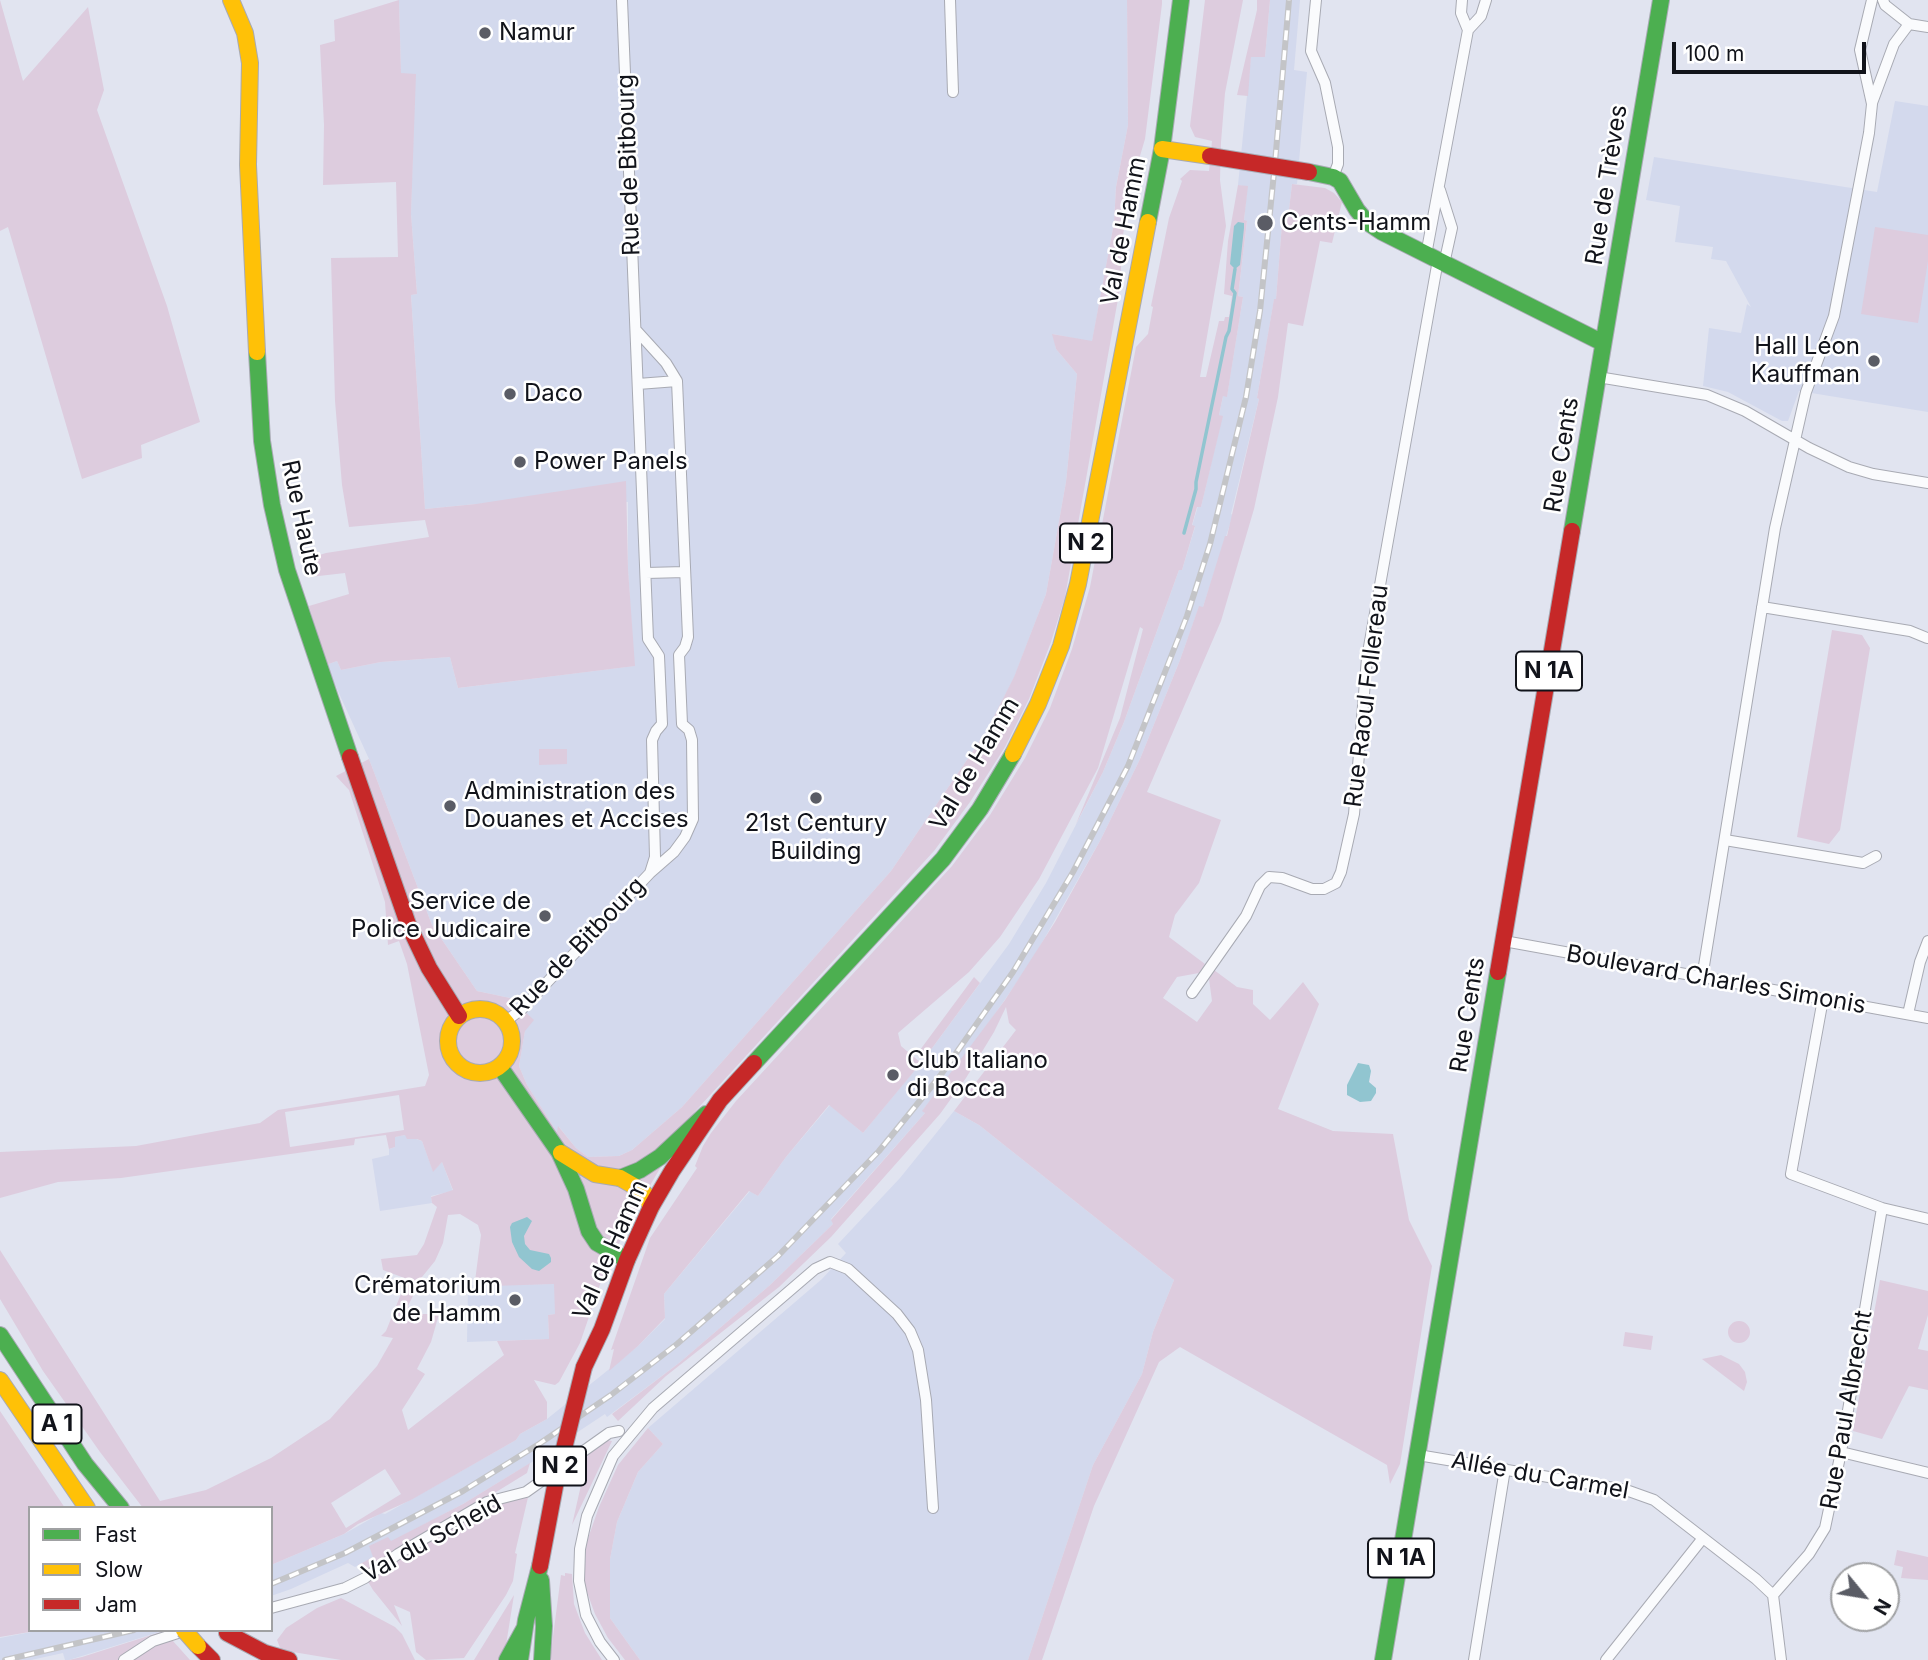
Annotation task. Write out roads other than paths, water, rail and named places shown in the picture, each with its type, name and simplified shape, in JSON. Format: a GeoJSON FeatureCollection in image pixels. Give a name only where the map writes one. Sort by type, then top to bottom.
{"type":"FeatureCollection","features":[{"type":"Feature","properties":{"kind":"main road","name":"Rue Haute"},"geometry":{"type":"LineString","coordinates":[[232,0],[245,33],[250,63],[248,165],[251,252],[262,441],[272,505],[287,570],[307,633],[408,924],[429,968],[459,1016]]}},
{"type":"Feature","properties":{"kind":"main road","name":"Val de Hamm"},"geometry":{"type":"LineString","coordinates":[[520,1660],[524,1629],[540,1566],[556,1481],[584,1367],[602,1329],[626,1259],[651,1207],[720,1100],[943,859],[980,809],[1014,753],[1038,704],[1061,646],[1078,584],[1162,149],[1181,0]]}},
{"type":"Feature","properties":{"kind":"main road","name":"Rue de Trèves"},"geometry":{"type":"LineString","coordinates":[[1598,377],[1661,0]]}},
{"type":"Feature","properties":{"kind":"main road"},"geometry":{"type":"LineString","coordinates":[[1162,149],[1334,177],[1345,187],[1367,222],[1436,260],[1603,343]]}},
{"type":"Feature","properties":{"kind":"main road","name":"Rue Cents"},"geometry":{"type":"LineString","coordinates":[[1383,1660],[1598,377]]}},
{"type":"Feature","properties":{"kind":"main road"},"geometry":{"type":"LineString","coordinates":[[484,1009],[496,1013],[506,1021],[512,1033],[512,1045],[509,1057],[500,1067],[481,1074],[461,1068],[449,1049],[448,1037],[459,1016],[471,1010],[484,1009]]}},
{"type":"Feature","properties":{"kind":"main road"},"geometry":{"type":"LineString","coordinates":[[500,1067],[559,1152],[576,1189],[589,1231],[597,1243],[626,1259]]}},
{"type":"Feature","properties":{"kind":"main road"},"geometry":{"type":"LineString","coordinates":[[620,1178],[640,1170],[660,1157],[720,1100]]}},
{"type":"Feature","properties":{"kind":"main road"},"geometry":{"type":"LineString","coordinates":[[559,1152],[595,1174],[620,1178],[645,1194],[651,1207]]}},
{"type":"Feature","properties":{"kind":"main road","name":"A 1"},"geometry":{"type":"LineString","coordinates":[[0,1335],[85,1464],[119,1506]]}},
{"type":"Feature","properties":{"kind":"main road","name":"A 1"},"geometry":{"type":"LineString","coordinates":[[0,1380],[86,1506]]}},
{"type":"Feature","properties":{"kind":"main road","name":"Val de Hamm"},"geometry":{"type":"LineString","coordinates":[[540,1566],[544,1626],[541,1660]]}},
{"type":"Feature","properties":{"kind":"main road"},"geometry":{"type":"LineString","coordinates":[[507,1660],[524,1629]]}},
{"type":"Feature","properties":{"kind":"main road"},"geometry":{"type":"LineString","coordinates":[[187,1632],[202,1653],[212,1660]]}},
{"type":"Feature","properties":{"kind":"main road"},"geometry":{"type":"LineString","coordinates":[[227,1632],[252,1660]]}},
{"type":"Feature","properties":{"kind":"main road"},"geometry":{"type":"LineString","coordinates":[[228,1632],[265,1653],[289,1660]]}},
{"type":"Feature","properties":{"kind":"street","name":"Rue de Bitbourg"},"geometry":{"type":"LineString","coordinates":[[622,0],[648,639],[659,656],[662,724],[652,740],[656,820],[655,857],[650,873]]}},
{"type":"Feature","properties":{"kind":"street"},"geometry":{"type":"LineString","coordinates":[[950,0],[953,92]]}},
{"type":"Feature","properties":{"kind":"street"},"geometry":{"type":"LineString","coordinates":[[1316,0],[1311,51],[1325,83],[1338,148],[1338,164],[1334,177]]}},
{"type":"Feature","properties":{"kind":"street","name":"Rue Raoul Follereau"},"geometry":{"type":"LineString","coordinates":[[1192,993],[1246,916],[1260,886],[1269,877],[1282,878],[1312,889],[1324,889],[1336,883],[1342,872],[1353,814],[1367,657],[1436,260],[1440,190],[1468,30],[1461,13],[1462,0]]}},
{"type":"Feature","properties":{"kind":"street","name":"Rue Raoul Follereau"},"geometry":{"type":"LineString","coordinates":[[1468,30],[1481,16],[1486,0]]}},
{"type":"Feature","properties":{"kind":"street"},"geometry":{"type":"LineString","coordinates":[[1872,0],[1860,50],[1872,104]]}},
{"type":"Feature","properties":{"kind":"street"},"geometry":{"type":"LineString","coordinates":[[1882,0],[1909,24],[1928,27]]}},
{"type":"Feature","properties":{"kind":"street"},"geometry":{"type":"LineString","coordinates":[[1702,978],[1762,607],[1795,439],[1806,392],[1834,316],[1872,104],[1894,44],[1909,24]]}},
{"type":"Feature","properties":{"kind":"street","name":"Rue Raoul Follereau"},"geometry":{"type":"LineString","coordinates":[[1436,260],[1452,228],[1440,190]]}},
{"type":"Feature","properties":{"kind":"street"},"geometry":{"type":"LineString","coordinates":[[636,330],[666,363],[677,381],[688,636],[679,655],[682,724]]}},
{"type":"Feature","properties":{"kind":"street"},"geometry":{"type":"LineString","coordinates":[[1598,377],[1707,396],[1745,411],[1827,458],[1849,467],[1872,474],[1928,483]]}},
{"type":"Feature","properties":{"kind":"street"},"geometry":{"type":"LineString","coordinates":[[638,384],[677,381]]}},
{"type":"Feature","properties":{"kind":"street"},"geometry":{"type":"LineString","coordinates":[[646,573],[685,572]]}},
{"type":"Feature","properties":{"kind":"street"},"geometry":{"type":"LineString","coordinates":[[1762,607],[1910,631],[1927,638]]}},
{"type":"Feature","properties":{"kind":"street"},"geometry":{"type":"LineString","coordinates":[[659,656],[679,655]]}},
{"type":"Feature","properties":{"kind":"street"},"geometry":{"type":"LineString","coordinates":[[660,690],[680,688]]}},
{"type":"Feature","properties":{"kind":"street"},"geometry":{"type":"LineString","coordinates":[[656,820],[693,819],[692,740],[689,730],[682,724],[662,724]]}},
{"type":"Feature","properties":{"kind":"street","name":"Rue de Bitbourg"},"geometry":{"type":"LineString","coordinates":[[506,1021],[522,1009],[650,873],[674,852],[693,819]]}},
{"type":"Feature","properties":{"kind":"street"},"geometry":{"type":"LineString","coordinates":[[1725,840],[1863,863],[1876,856]]}},
{"type":"Feature","properties":{"kind":"street","name":"Boulevard Charles Simonis"},"geometry":{"type":"LineString","coordinates":[[1504,941],[1928,1018]]}},
{"type":"Feature","properties":{"kind":"street"},"geometry":{"type":"LineString","coordinates":[[1908,1014],[1920,962],[1928,941]]}},
{"type":"Feature","properties":{"kind":"street"},"geometry":{"type":"LineString","coordinates":[[1823,999],[1791,1174],[1882,1208],[1928,1219]]}},
{"type":"Feature","properties":{"kind":"street","name":"Rue Paul Albrecht"},"geometry":{"type":"LineString","coordinates":[[1773,1595],[1809,1554],[1825,1528],[1841,1452],[1882,1208]]}},
{"type":"Feature","properties":{"kind":"street"},"geometry":{"type":"LineString","coordinates":[[614,1660],[600,1642],[586,1615],[579,1581],[580,1549],[587,1516],[598,1485],[614,1456],[653,1408],[815,1269],[830,1262],[848,1269],[897,1314],[910,1331],[918,1350],[926,1400],[933,1508]]}},
{"type":"Feature","properties":{"kind":"street","name":"Val du Scheid"},"geometry":{"type":"LineString","coordinates":[[273,1607],[345,1587],[365,1578],[398,1554],[487,1502],[526,1492],[609,1433],[619,1431]]}},
{"type":"Feature","properties":{"kind":"street"},"geometry":{"type":"LineString","coordinates":[[1841,1452],[1928,1473]]}},
{"type":"Feature","properties":{"kind":"street","name":"Allée du Carmel"},"geometry":{"type":"LineString","coordinates":[[1418,1455],[1640,1493],[1666,1508],[1773,1595]]}},
{"type":"Feature","properties":{"kind":"street"},"geometry":{"type":"LineString","coordinates":[[1474,1660],[1505,1469]]}},
{"type":"Feature","properties":{"kind":"street"},"geometry":{"type":"LineString","coordinates":[[1606,1660],[1703,1538]]}},
{"type":"Feature","properties":{"kind":"street"},"geometry":{"type":"LineString","coordinates":[[1773,1595],[1782,1660]]}},
{"type":"Feature","properties":{"kind":"street"},"geometry":{"type":"LineString","coordinates":[[124,1660],[153,1641],[180,1632]]}},
{"type":"Feature","properties":{"kind":"water"},"geometry":{"type":"Polygon","coordinates":[[[1238,222],[1244,223],[1244,228],[1240,265],[1235,269],[1230,264],[1234,226],[1238,222]]]}},
{"type":"Feature","properties":{"kind":"water"},"geometry":{"type":"Polygon","coordinates":[[[1358,1063],[1369,1065],[1369,1082],[1376,1088],[1371,1101],[1360,1102],[1347,1095],[1347,1085],[1358,1063]]]}},
{"type":"Feature","properties":{"kind":"water"},"geometry":{"type":"Polygon","coordinates":[[[527,1217],[532,1221],[524,1236],[525,1244],[530,1250],[549,1254],[551,1258],[551,1262],[539,1271],[532,1269],[519,1257],[512,1242],[512,1223],[527,1217]]]}},
{"type":"Feature","properties":{"kind":"waterway"},"geometry":{"type":"LineString","coordinates":[[1184,533],[1196,489],[1229,331],[1235,293],[1232,289],[1235,269]]}},
{"type":"Feature","properties":{"kind":"railway"},"geometry":{"type":"LineString","coordinates":[[273,1583],[345,1553],[463,1491],[611,1395],[677,1344],[778,1256],[879,1151],[940,1076],[1013,972],[1073,872],[1128,766],[1187,616],[1210,544],[1246,397],[1260,311],[1289,0]]}},
{"type":"Feature","properties":{"kind":"railway"},"geometry":{"type":"LineString","coordinates":[[5,1660],[125,1632]]}},
{"type":"Feature","properties":{"kind":"place","name":"Namur"},"geometry":{"type":"Point","coordinates":[485,33]}},
{"type":"Feature","properties":{"kind":"place","name":"Cents-Hamm"},"geometry":{"type":"Point","coordinates":[1265,223]}},
{"type":"Feature","properties":{"kind":"place","name":"Hall Léon Kauffman"},"geometry":{"type":"Point","coordinates":[1874,361]}},
{"type":"Feature","properties":{"kind":"place","name":"Daco"},"geometry":{"type":"Point","coordinates":[510,394]}},
{"type":"Feature","properties":{"kind":"place","name":"Power Panels"},"geometry":{"type":"Point","coordinates":[520,462]}},
{"type":"Feature","properties":{"kind":"place","name":"21st Century Building"},"geometry":{"type":"Point","coordinates":[816,798]}},
{"type":"Feature","properties":{"kind":"place","name":"Administration des Douanes et Accises"},"geometry":{"type":"Point","coordinates":[450,806]}},
{"type":"Feature","properties":{"kind":"place","name":"Service de Police Judicaire"},"geometry":{"type":"Point","coordinates":[545,916]}},
{"type":"Feature","properties":{"kind":"place","name":"Club Italiano di Bocca"},"geometry":{"type":"Point","coordinates":[893,1075]}},
{"type":"Feature","properties":{"kind":"place","name":"Crématorium de Hamm"},"geometry":{"type":"Point","coordinates":[515,1300]}}]}
